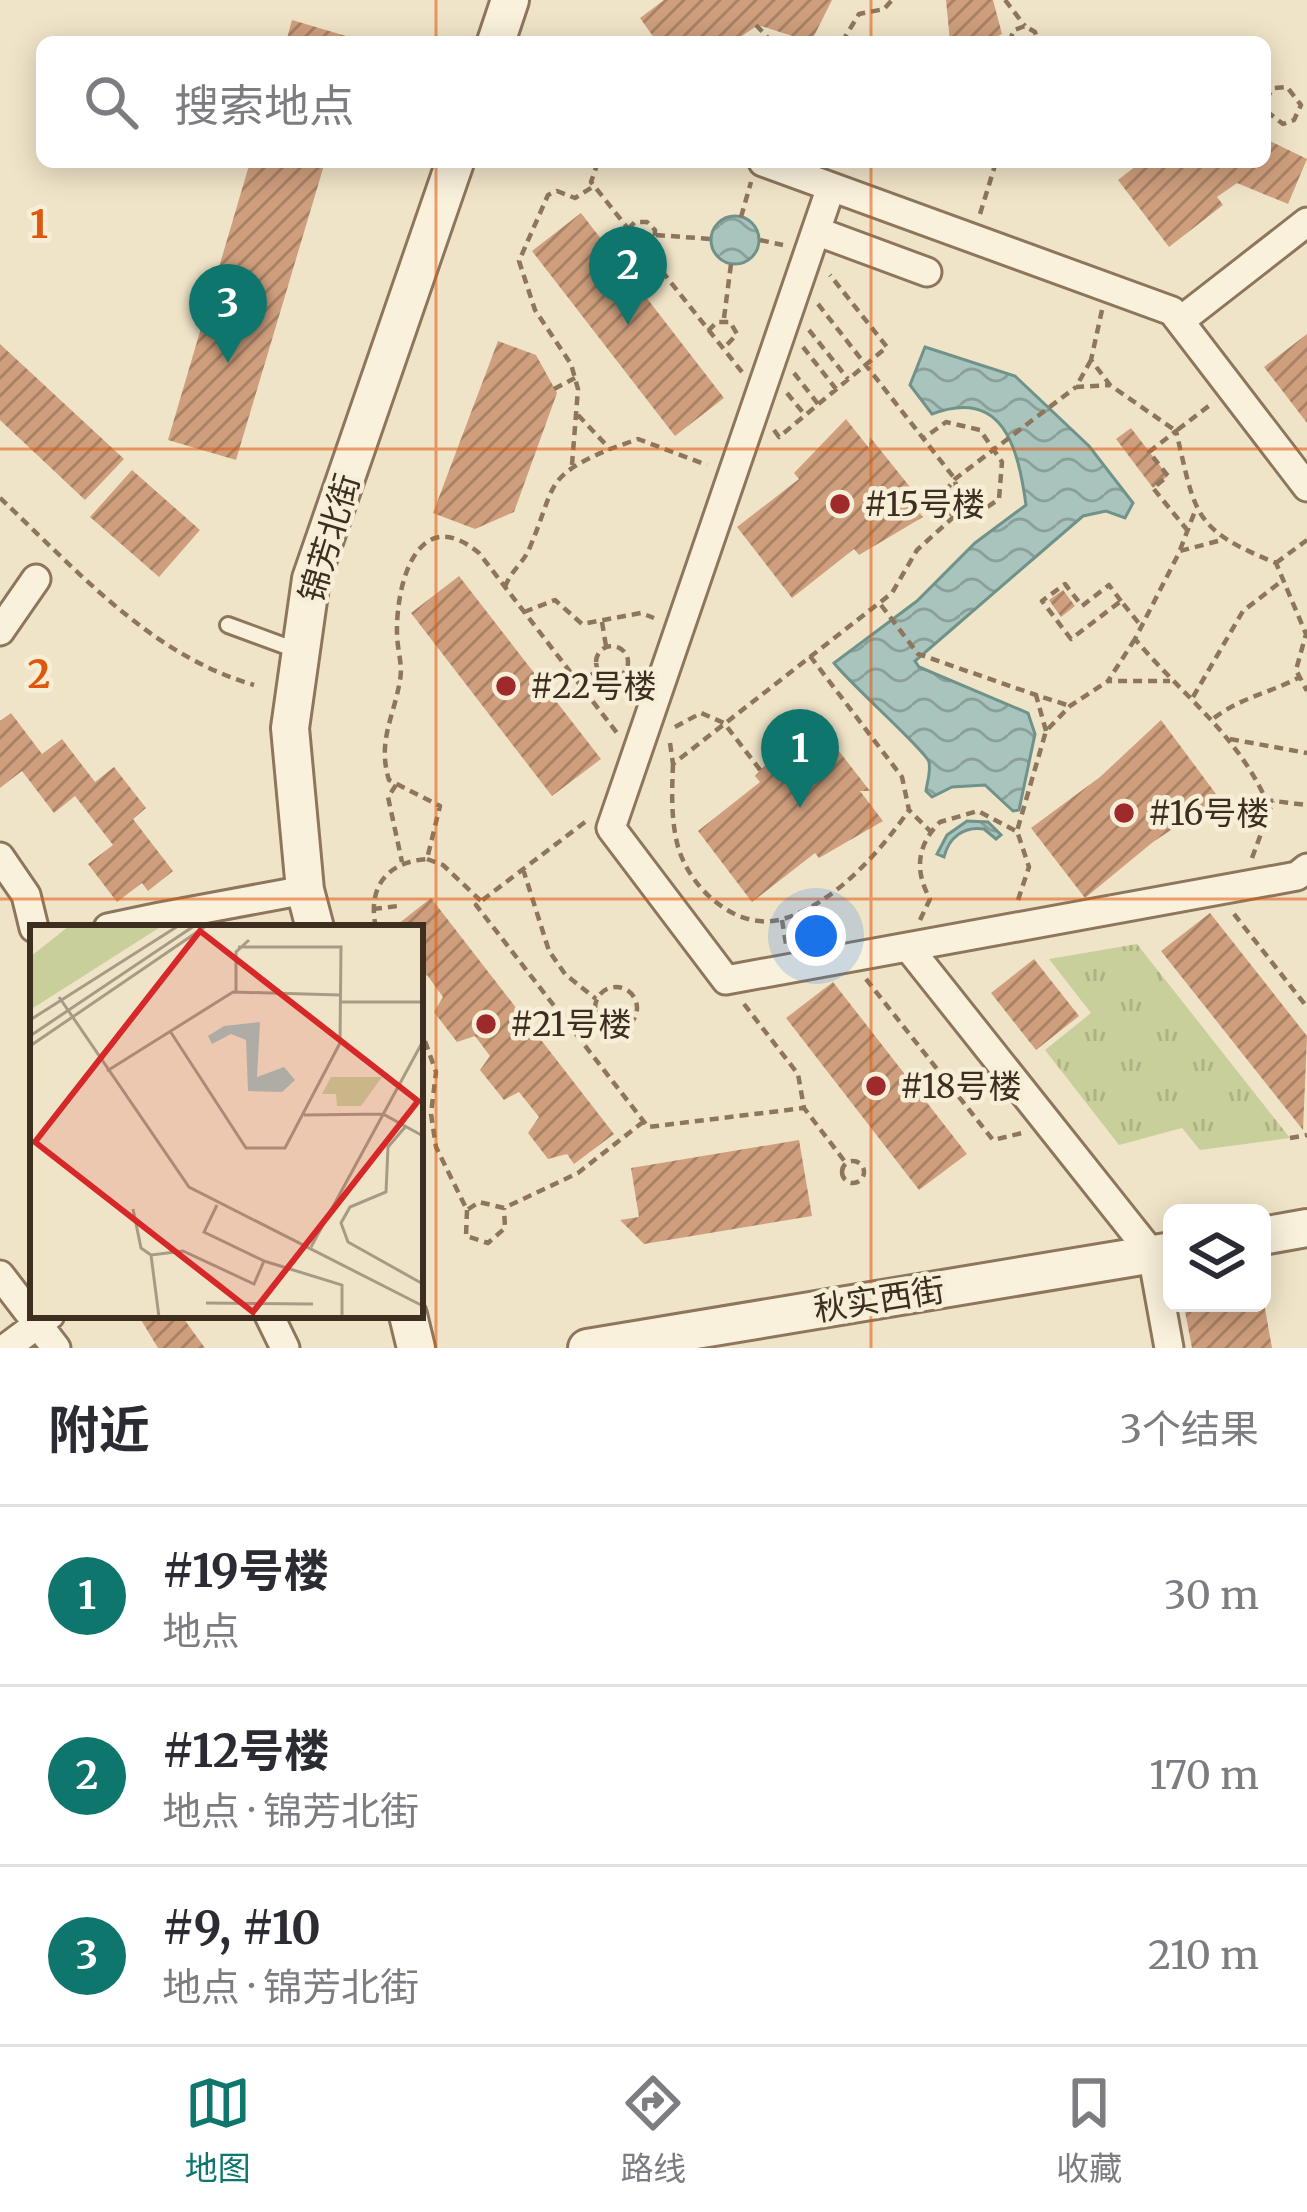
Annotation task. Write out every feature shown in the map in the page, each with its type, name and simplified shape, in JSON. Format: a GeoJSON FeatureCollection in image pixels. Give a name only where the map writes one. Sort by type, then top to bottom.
{"type":"FeatureCollection","features":[{"type":"Feature","properties":{"kind":"street"},"geometry":{"type":"LineString","coordinates":[[498,36],[510,0]]}},
{"type":"Feature","properties":{"kind":"street","name":"锦芳北街"},"geometry":{"type":"LineString","coordinates":[[314,925],[305,890],[290,728],[311,579],[453,168]]}},
{"type":"Feature","properties":{"kind":"street"},"geometry":{"type":"LineString","coordinates":[[757,171],[831,187],[1172,311],[1307,487]]}},
{"type":"Feature","properties":{"kind":"street"},"geometry":{"type":"LineString","coordinates":[[831,187],[611,828],[726,980],[1297,876],[1307,868]]}},
{"type":"Feature","properties":{"kind":"street"},"geometry":{"type":"LineString","coordinates":[[1180,321],[1307,222]]}},
{"type":"Feature","properties":{"kind":"street"},"geometry":{"type":"LineString","coordinates":[[813,240],[927,272]]}},
{"type":"Feature","properties":{"kind":"street"},"geometry":{"type":"LineString","coordinates":[[0,631],[36,579]]}},
{"type":"Feature","properties":{"kind":"street"},"geometry":{"type":"LineString","coordinates":[[0,857],[26,896],[33,925]]}},
{"type":"Feature","properties":{"kind":"street"},"geometry":{"type":"LineString","coordinates":[[162,923],[305,890]]}},
{"type":"Feature","properties":{"kind":"street"},"geometry":{"type":"LineString","coordinates":[[908,947],[1051,1126],[1162,1252],[1169,1348]]}},
{"type":"Feature","properties":{"kind":"street"},"geometry":{"type":"LineString","coordinates":[[1271,1234],[1307,1228]]}},
{"type":"Feature","properties":{"kind":"street","name":"秋实西街"},"geometry":{"type":"LineString","coordinates":[[587,1348],[1162,1252]]}},
{"type":"Feature","properties":{"kind":"street"},"geometry":{"type":"LineString","coordinates":[[0,1275],[30,1306]]}},
{"type":"Feature","properties":{"kind":"street"},"geometry":{"type":"LineString","coordinates":[[270,1318],[285,1348]]}},
{"type":"Feature","properties":{"kind":"street"},"geometry":{"type":"LineString","coordinates":[[409,1318],[416,1348]]}},
{"type":"Feature","properties":{"kind":"street"},"geometry":{"type":"LineString","coordinates":[[6,1348],[44,1320],[56,1348]]}},
{"type":"Feature","properties":{"kind":"lane"},"geometry":{"type":"LineString","coordinates":[[228,625],[301,652]]}},
{"type":"Feature","properties":{"kind":"path"},"geometry":{"type":"LineString","coordinates":[[846,36],[859,14],[860,0]]}},
{"type":"Feature","properties":{"kind":"path"},"geometry":{"type":"LineString","coordinates":[[859,14],[884,9],[892,0]]}},
{"type":"Feature","properties":{"kind":"path"},"geometry":{"type":"LineString","coordinates":[[1005,0],[1038,36]]}},
{"type":"Feature","properties":{"kind":"path"},"geometry":{"type":"LineString","coordinates":[[756,26],[766,36]]}},
{"type":"Feature","properties":{"kind":"path"},"geometry":{"type":"LineString","coordinates":[[1011,36],[1014,29],[1025,26]]}},
{"type":"Feature","properties":{"kind":"path"},"geometry":{"type":"LineString","coordinates":[[1271,92],[1292,89],[1300,99],[1298,115],[1307,126]]}},
{"type":"Feature","properties":{"kind":"path"},"geometry":{"type":"LineString","coordinates":[[1271,118],[1282,124],[1298,115]]}},
{"type":"Feature","properties":{"kind":"path"},"geometry":{"type":"LineString","coordinates":[[597,168],[594,186],[760,395]]}},
{"type":"Feature","properties":{"kind":"path"},"geometry":{"type":"LineString","coordinates":[[972,238],[994,168]]}},
{"type":"Feature","properties":{"kind":"path"},"geometry":{"type":"LineString","coordinates":[[741,217],[757,171]]}},
{"type":"Feature","properties":{"kind":"path"},"geometry":{"type":"LineString","coordinates":[[572,465],[578,416],[575,378],[556,337],[535,310],[519,261],[548,195],[557,191],[575,198],[594,186]]}},
{"type":"Feature","properties":{"kind":"path"},"geometry":{"type":"LineString","coordinates":[[628,230],[635,222],[647,222],[656,235],[654,248],[644,248]]}},
{"type":"Feature","properties":{"kind":"path"},"geometry":{"type":"LineString","coordinates":[[656,235],[711,239]]}},
{"type":"Feature","properties":{"kind":"path"},"geometry":{"type":"LineString","coordinates":[[779,437],[887,347],[813,240]]}},
{"type":"Feature","properties":{"kind":"path"},"geometry":{"type":"LineString","coordinates":[[709,331],[724,320],[731,264]]}},
{"type":"Feature","properties":{"kind":"path"},"geometry":{"type":"LineString","coordinates":[[956,515],[940,499],[955,478],[1076,387],[1091,359],[1106,287]]}},
{"type":"Feature","properties":{"kind":"path"},"geometry":{"type":"LineString","coordinates":[[787,315],[866,364],[955,478],[956,515]]}},
{"type":"Feature","properties":{"kind":"path"},"geometry":{"type":"LineString","coordinates":[[787,315],[848,379]]}},
{"type":"Feature","properties":{"kind":"path"},"geometry":{"type":"LineString","coordinates":[[787,315],[836,389]]}},
{"type":"Feature","properties":{"kind":"path"},"geometry":{"type":"LineString","coordinates":[[787,315],[818,404]]}},
{"type":"Feature","properties":{"kind":"path"},"geometry":{"type":"LineString","coordinates":[[723,348],[736,334],[724,320]]}},
{"type":"Feature","properties":{"kind":"path"},"geometry":{"type":"LineString","coordinates":[[1091,359],[1110,385],[1176,431],[1196,511],[1221,540],[1276,563],[1306,634],[1296,670],[1307,691]]}},
{"type":"Feature","properties":{"kind":"path"},"geometry":{"type":"LineString","coordinates":[[554,389],[575,378]]}},
{"type":"Feature","properties":{"kind":"path"},"geometry":{"type":"LineString","coordinates":[[1076,387],[1110,385]]}},
{"type":"Feature","properties":{"kind":"path"},"geometry":{"type":"LineString","coordinates":[[1188,531],[1154,488],[1168,476],[1149,452],[1232,388]]}},
{"type":"Feature","properties":{"kind":"path"},"geometry":{"type":"LineString","coordinates":[[578,416],[610,449]]}},
{"type":"Feature","properties":{"kind":"path"},"geometry":{"type":"LineString","coordinates":[[673,764],[892,592],[917,550],[956,515],[983,510],[999,499],[1004,487],[997,447],[980,430],[946,422],[924,438]]}},
{"type":"Feature","properties":{"kind":"path"},"geometry":{"type":"LineString","coordinates":[[505,587],[511,569],[528,554],[548,495],[572,465],[638,439],[687,454],[731,478]]}},
{"type":"Feature","properties":{"kind":"path"},"geometry":{"type":"LineString","coordinates":[[0,498],[131,621],[213,673],[254,685]]}},
{"type":"Feature","properties":{"kind":"path"},"geometry":{"type":"LineString","coordinates":[[1017,832],[1046,731],[1070,706],[1108,681],[1135,639],[1196,511]]}},
{"type":"Feature","properties":{"kind":"path"},"geometry":{"type":"LineString","coordinates":[[427,859],[440,806],[396,785],[381,756],[401,677],[396,630],[402,592],[418,547],[432,536],[465,541],[635,757]]}},
{"type":"Feature","properties":{"kind":"path"},"geometry":{"type":"LineString","coordinates":[[1180,551],[1221,540]]}},
{"type":"Feature","properties":{"kind":"path"},"geometry":{"type":"LineString","coordinates":[[1276,563],[1307,540]]}},
{"type":"Feature","properties":{"kind":"path"},"geometry":{"type":"LineString","coordinates":[[1192,698],[1243,611],[1282,580]]}},
{"type":"Feature","properties":{"kind":"path"},"geometry":{"type":"LineString","coordinates":[[1121,602],[1071,639],[1042,601],[1065,584],[1082,606],[1109,586],[1141,626]]}},
{"type":"Feature","properties":{"kind":"path"},"geometry":{"type":"LineString","coordinates":[[524,612],[555,600],[582,624],[640,613],[680,627]]}},
{"type":"Feature","properties":{"kind":"path"},"geometry":{"type":"LineString","coordinates":[[879,603],[918,654],[1070,706]]}},
{"type":"Feature","properties":{"kind":"path"},"geometry":{"type":"LineString","coordinates":[[602,622],[607,647]]}},
{"type":"Feature","properties":{"kind":"path"},"geometry":{"type":"LineString","coordinates":[[1135,639],[1251,766],[1266,800],[1307,805]]}},
{"type":"Feature","properties":{"kind":"path"},"geometry":{"type":"LineString","coordinates":[[607,647],[622,650],[627,669],[610,678],[598,670],[596,659],[607,647]]}},
{"type":"Feature","properties":{"kind":"path"},"geometry":{"type":"LineString","coordinates":[[809,656],[902,777],[909,810],[931,832]]}},
{"type":"Feature","properties":{"kind":"path"},"geometry":{"type":"LineString","coordinates":[[579,684],[598,670]]}},
{"type":"Feature","properties":{"kind":"path"},"geometry":{"type":"LineString","coordinates":[[1212,719],[1242,698],[1275,691],[1300,677]]}},
{"type":"Feature","properties":{"kind":"path"},"geometry":{"type":"LineString","coordinates":[[1108,681],[1170,681]]}},
{"type":"Feature","properties":{"kind":"path"},"geometry":{"type":"LineString","coordinates":[[1036,695],[1046,731]]}},
{"type":"Feature","properties":{"kind":"path"},"geometry":{"type":"LineString","coordinates":[[761,771],[724,723],[700,713],[675,726],[670,738],[676,844],[717,905],[743,920],[782,920],[830,892],[882,847],[909,810]]}},
{"type":"Feature","properties":{"kind":"path"},"geometry":{"type":"LineString","coordinates":[[1229,739],[1307,754]]}},
{"type":"Feature","properties":{"kind":"path"},"geometry":{"type":"LineString","coordinates":[[396,785],[388,796],[403,862]]}},
{"type":"Feature","properties":{"kind":"path"},"geometry":{"type":"LineString","coordinates":[[623,793],[476,905],[647,1127],[804,1108]]}},
{"type":"Feature","properties":{"kind":"path"},"geometry":{"type":"LineString","coordinates":[[1273,801],[1228,888],[1307,1007]]}},
{"type":"Feature","properties":{"kind":"path"},"geometry":{"type":"LineString","coordinates":[[908,947],[930,898],[919,869],[931,832],[951,816],[978,811],[1017,832],[1027,850],[1026,884],[994,931]]}},
{"type":"Feature","properties":{"kind":"path"},"geometry":{"type":"LineString","coordinates":[[376,925],[373,910],[380,881],[403,862],[427,859],[443,865],[481,901]]}},
{"type":"Feature","properties":{"kind":"path"},"geometry":{"type":"LineString","coordinates":[[523,869],[530,878],[539,934],[565,974],[596,999],[603,1023],[618,1031],[629,1028],[635,1007],[623,988],[612,983],[596,999]]}},
{"type":"Feature","properties":{"kind":"path"},"geometry":{"type":"LineString","coordinates":[[373,910],[398,906]]}},
{"type":"Feature","properties":{"kind":"path"},"geometry":{"type":"LineString","coordinates":[[849,957],[993,1140],[1051,1126]]}},
{"type":"Feature","properties":{"kind":"path"},"geometry":{"type":"LineString","coordinates":[[726,980],[799,1074],[804,1108],[846,1162]]}},
{"type":"Feature","properties":{"kind":"path"},"geometry":{"type":"LineString","coordinates":[[581,1041],[603,1023]]}},
{"type":"Feature","properties":{"kind":"path"},"geometry":{"type":"LineString","coordinates":[[423,1035],[436,1072],[430,1114],[436,1148],[467,1210],[466,1236],[488,1243],[506,1228],[504,1208]]}},
{"type":"Feature","properties":{"kind":"path"},"geometry":{"type":"LineString","coordinates":[[467,1210],[479,1202],[504,1208],[578,1172],[644,1122]]}},
{"type":"Feature","properties":{"kind":"path"},"geometry":{"type":"LineString","coordinates":[[1290,1138],[1307,1135]]}},
{"type":"Feature","properties":{"kind":"green space"},"geometry":{"type":"Polygon","coordinates":[[[1137,944],[1290,1138],[1200,1150],[1182,1128],[1119,1145],[1045,1050],[1091,1013],[1049,959],[1137,944]]]}},
{"type":"Feature","properties":{"kind":"water"},"geometry":{"type":"Polygon","coordinates":[[[735,216],[752,223],[759,240],[752,257],[735,264],[718,257],[711,240],[718,223],[735,216]]]}},
{"type":"Feature","properties":{"kind":"water"},"geometry":{"type":"Polygon","coordinates":[[[925,347],[1015,376],[1089,446],[1133,503],[1125,518],[1106,511],[1083,516],[915,661],[919,667],[1028,713],[1035,734],[1019,810],[1013,811],[985,785],[952,787],[932,797],[926,791],[929,762],[925,755],[834,663],[917,601],[975,543],[1026,505],[1018,463],[1003,428],[976,409],[932,414],[910,385],[925,347]]]}},
{"type":"Feature","properties":{"kind":"water"},"geometry":{"type":"Polygon","coordinates":[[[967,821],[988,822],[1001,835],[996,839],[984,829],[970,829],[954,839],[944,857],[937,854],[947,835],[967,821]]]}},
{"type":"Feature","properties":{"kind":"building"},"geometry":{"type":"Polygon","coordinates":[[[664,0],[832,0],[814,36],[792,36],[758,25],[742,36],[653,36],[640,18],[664,0]]]}},
{"type":"Feature","properties":{"kind":"building"},"geometry":{"type":"Polygon","coordinates":[[[946,0],[993,0],[1002,34],[949,36],[946,0]]]}},
{"type":"Feature","properties":{"kind":"building"},"geometry":{"type":"Polygon","coordinates":[[[292,20],[346,36],[288,36],[292,20]]]}},
{"type":"Feature","properties":{"kind":"building"},"geometry":{"type":"Polygon","coordinates":[[[1271,141],[1307,159],[1288,204],[1237,183],[1217,197],[1223,205],[1169,247],[1118,180],[1133,168],[1271,168],[1271,141]]]}},
{"type":"Feature","properties":{"kind":"building"},"geometry":{"type":"Polygon","coordinates":[[[248,168],[323,168],[236,460],[168,440],[248,168]]]}},
{"type":"Feature","properties":{"kind":"building"},"geometry":{"type":"Polygon","coordinates":[[[581,213],[724,398],[675,436],[532,251],[581,213]]]}},
{"type":"Feature","properties":{"kind":"building"},"geometry":{"type":"Polygon","coordinates":[[[1307,334],[1307,423],[1264,367],[1307,334]]]}},
{"type":"Feature","properties":{"kind":"building"},"geometry":{"type":"Polygon","coordinates":[[[498,341],[536,355],[557,393],[514,512],[475,529],[433,513],[498,341]]]}},
{"type":"Feature","properties":{"kind":"building"},"geometry":{"type":"Polygon","coordinates":[[[0,344],[124,459],[85,500],[0,420],[0,344]]]}},
{"type":"Feature","properties":{"kind":"building","name":"#15号楼"},"geometry":{"type":"Polygon","coordinates":[[[846,419],[869,448],[870,437],[910,487],[899,487],[923,517],[859,555],[854,549],[792,598],[737,527],[799,479],[794,473],[846,419]]]}},
{"type":"Feature","properties":{"kind":"building"},"geometry":{"type":"Polygon","coordinates":[[[1131,428],[1168,476],[1153,488],[1116,439],[1131,428]]]}},
{"type":"Feature","properties":{"kind":"building"},"geometry":{"type":"Polygon","coordinates":[[[132,470],[200,530],[159,577],[90,517],[132,470]]]}},
{"type":"Feature","properties":{"kind":"building","name":"#22号楼"},"geometry":{"type":"Polygon","coordinates":[[[459,576],[601,759],[552,796],[411,613],[459,576]]]}},
{"type":"Feature","properties":{"kind":"building"},"geometry":{"type":"Polygon","coordinates":[[[1063,590],[1075,606],[1061,617],[1049,600],[1063,590]]]}},
{"type":"Feature","properties":{"kind":"building"},"geometry":{"type":"Polygon","coordinates":[[[11,713],[42,754],[62,739],[95,782],[114,767],[146,808],[133,819],[173,871],[148,891],[142,883],[117,902],[88,864],[113,845],[75,796],[54,813],[22,771],[0,788],[0,721],[11,713]]]}},
{"type":"Feature","properties":{"kind":"building","name":"#16号楼"},"geometry":{"type":"Polygon","coordinates":[[[1161,720],[1219,798],[1153,842],[1085,898],[1031,828],[1100,777],[1161,720]]]}},
{"type":"Feature","properties":{"kind":"building"},"geometry":{"type":"Polygon","coordinates":[[[807,723],[829,751],[831,741],[870,791],[860,791],[883,821],[819,858],[815,853],[752,902],[698,831],[760,782],[755,776],[807,723]]]}},
{"type":"Feature","properties":{"kind":"building","name":"#21号楼"},"geometry":{"type":"Polygon","coordinates":[[[431,898],[614,1134],[574,1164],[567,1154],[548,1159],[528,1133],[539,1117],[519,1092],[504,1100],[480,1070],[490,1056],[475,1036],[457,1042],[434,1012],[443,997],[427,975],[423,978],[423,925],[397,925],[431,898]]]}},
{"type":"Feature","properties":{"kind":"building"},"geometry":{"type":"Polygon","coordinates":[[[1210,913],[1307,1036],[1303,1130],[1161,951],[1210,913]]]}},
{"type":"Feature","properties":{"kind":"building"},"geometry":{"type":"Polygon","coordinates":[[[1034,959],[1079,1016],[1036,1050],[991,993],[1034,959]]]}},
{"type":"Feature","properties":{"kind":"building","name":"#18号楼"},"geometry":{"type":"Polygon","coordinates":[[[833,982],[967,1154],[919,1190],[786,1018],[833,982]]]}},
{"type":"Feature","properties":{"kind":"building"},"geometry":{"type":"Polygon","coordinates":[[[799,1140],[812,1216],[644,1244],[620,1220],[639,1217],[631,1168],[799,1140]]]}},
{"type":"Feature","properties":{"kind":"building"},"geometry":{"type":"Polygon","coordinates":[[[1185,1312],[1266,1312],[1272,1348],[1192,1348],[1185,1312]]]}},
{"type":"Feature","properties":{"kind":"building"},"geometry":{"type":"Polygon","coordinates":[[[140,1318],[183,1318],[205,1348],[158,1348],[140,1318]]]}},
{"type":"Feature","properties":{"kind":"place","name":"#12号楼"},"geometry":{"type":"Point","coordinates":[628,325]}},
{"type":"Feature","properties":{"kind":"place","name":"#9, #10"},"geometry":{"type":"Point","coordinates":[228,363]}},
{"type":"Feature","properties":{"kind":"place","name":"#15号楼"},"geometry":{"type":"Point","coordinates":[840,504]}},
{"type":"Feature","properties":{"kind":"place","name":"#22号楼"},"geometry":{"type":"Point","coordinates":[506,686]}},
{"type":"Feature","properties":{"kind":"place","name":"#19号楼"},"geometry":{"type":"Point","coordinates":[800,808]}},
{"type":"Feature","properties":{"kind":"place","name":"#16号楼"},"geometry":{"type":"Point","coordinates":[1124,813]}},
{"type":"Feature","properties":{"kind":"place","name":"#21号楼"},"geometry":{"type":"Point","coordinates":[486,1024]}},
{"type":"Feature","properties":{"kind":"place","name":"#18号楼"},"geometry":{"type":"Point","coordinates":[876,1086]}}]}
